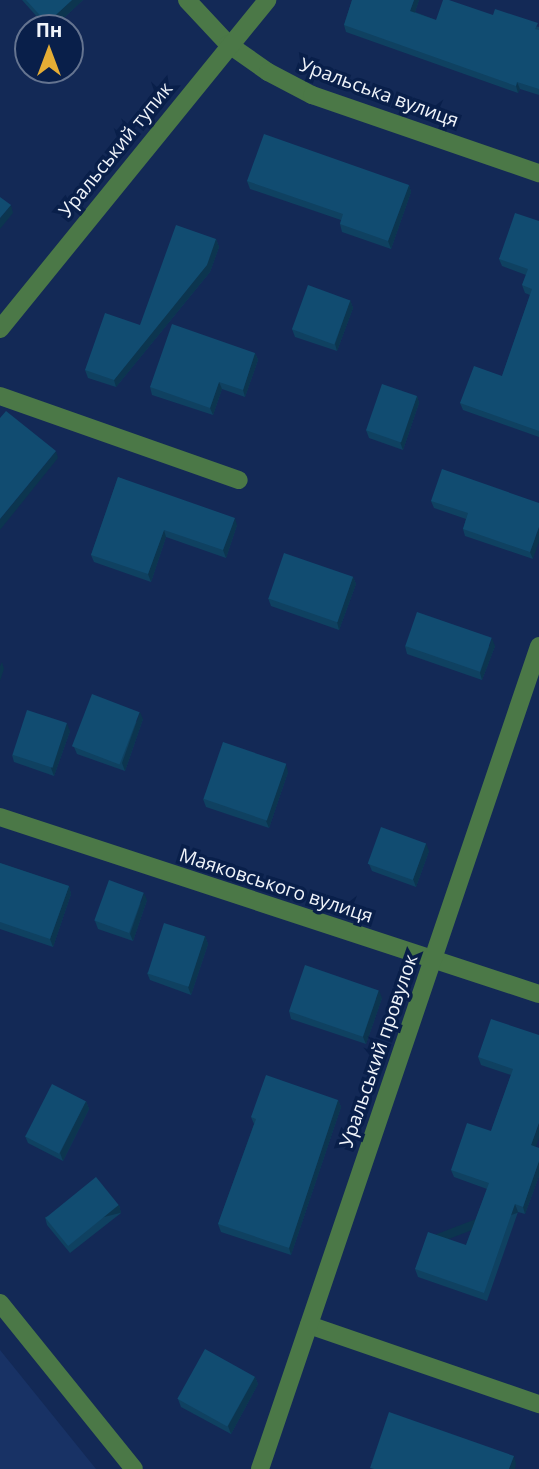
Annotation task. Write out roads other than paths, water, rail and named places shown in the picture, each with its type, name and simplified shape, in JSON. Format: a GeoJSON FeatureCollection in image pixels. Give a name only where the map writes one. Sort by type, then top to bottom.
{"type":"FeatureCollection","features":[{"type":"Feature","properties":{"kind":"street","name":"Уральська вулиця"},"geometry":{"type":"LineString","coordinates":[[187,0],[228,44],[268,72],[312,95],[539,173]]}},
{"type":"Feature","properties":{"kind":"street","name":"Уральський тупик"},"geometry":{"type":"LineString","coordinates":[[0,329],[228,44],[267,0]]}},
{"type":"Feature","properties":{"kind":"street"},"geometry":{"type":"LineString","coordinates":[[0,396],[239,480]]}},
{"type":"Feature","properties":{"kind":"street","name":"Уральський провулок"},"geometry":{"type":"LineString","coordinates":[[260,1469],[539,646]]}},
{"type":"Feature","properties":{"kind":"street","name":"Маяковського вулиця"},"geometry":{"type":"LineString","coordinates":[[0,817],[539,994]]}},
{"type":"Feature","properties":{"kind":"street"},"geometry":{"type":"LineString","coordinates":[[0,1303],[134,1469]]}},
{"type":"Feature","properties":{"kind":"street"},"geometry":{"type":"LineString","coordinates":[[309,1325],[539,1404]]}}]}
